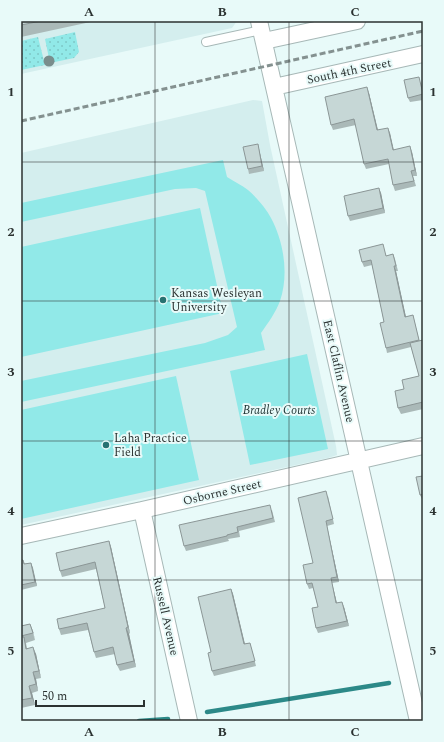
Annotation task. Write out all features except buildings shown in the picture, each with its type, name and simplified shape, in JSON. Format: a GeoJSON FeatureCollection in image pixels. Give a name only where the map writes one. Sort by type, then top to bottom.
{"type":"FeatureCollection","features":[{"type":"Feature","properties":{"kind":"street"},"geometry":{"type":"LineString","coordinates":[[261,31],[357,21]]}},
{"type":"Feature","properties":{"kind":"street","name":"East Claflin Avenue"},"geometry":{"type":"LineString","coordinates":[[261,31],[418,721]]}},
{"type":"Feature","properties":{"kind":"street","name":"South 4th Street"},"geometry":{"type":"LineString","coordinates":[[274,87],[423,54]]}},
{"type":"Feature","properties":{"kind":"street","name":"Osborne Street"},"geometry":{"type":"LineString","coordinates":[[21,536],[423,446]]}},
{"type":"Feature","properties":{"kind":"street","name":"Russell Avenue"},"geometry":{"type":"LineString","coordinates":[[142,510],[189,721]]}},
{"type":"Feature","properties":{"kind":"lane"},"geometry":{"type":"LineString","coordinates":[[206,42],[261,31]]}},
{"type":"Feature","properties":{"kind":"shaded area"},"geometry":{"type":"Polygon","coordinates":[[[21,21],[237,21],[232,28],[21,74],[21,21]]]}},
{"type":"Feature","properties":{"kind":"shaded area","name":"Kansas Wesleyan University"},"geometry":{"type":"Polygon","coordinates":[[[253,100],[262,101],[270,145],[337,455],[21,525],[21,153],[253,100]]]}},
{"type":"Feature","properties":{"kind":"green space"},"geometry":{"type":"Polygon","coordinates":[[[75,32],[79,52],[74,58],[50,63],[45,39],[75,32]]]}},
{"type":"Feature","properties":{"kind":"green space"},"geometry":{"type":"Polygon","coordinates":[[[38,37],[45,65],[21,70],[21,41],[38,37]]]}},
{"type":"Feature","properties":{"kind":"green space"},"geometry":{"type":"Polygon","coordinates":[[[223,160],[227,177],[248,190],[266,210],[275,227],[282,248],[285,270],[283,291],[272,317],[261,333],[265,350],[21,402],[21,381],[205,343],[228,335],[237,327],[205,191],[196,188],[175,189],[21,222],[21,203],[223,160]]]}},
{"type":"Feature","properties":{"kind":"green space"},"geometry":{"type":"Polygon","coordinates":[[[200,208],[223,313],[21,357],[21,247],[200,208]]]}},
{"type":"Feature","properties":{"kind":"green space","name":"Bradley Courts"},"geometry":{"type":"Polygon","coordinates":[[[307,354],[328,449],[250,465],[230,371],[307,354]]]}},
{"type":"Feature","properties":{"kind":"green space","name":"Laha Practice Field"},"geometry":{"type":"Polygon","coordinates":[[[176,376],[199,480],[21,519],[21,410],[176,376]]]}},
{"type":"Feature","properties":{"kind":"waterway"},"geometry":{"type":"LineString","coordinates":[[207,712],[389,683]]}},
{"type":"Feature","properties":{"kind":"waterway"},"geometry":{"type":"LineString","coordinates":[[139,721],[168,719]]}},
{"type":"Feature","properties":{"kind":"railway"},"geometry":{"type":"LineString","coordinates":[[21,121],[423,31]]}},
{"type":"Feature","properties":{"kind":"place","name":"Kansas Wesleyan University"},"geometry":{"type":"Point","coordinates":[163,300]}},
{"type":"Feature","properties":{"kind":"place","name":"Laha Practice Field"},"geometry":{"type":"Point","coordinates":[106,445]}}]}
